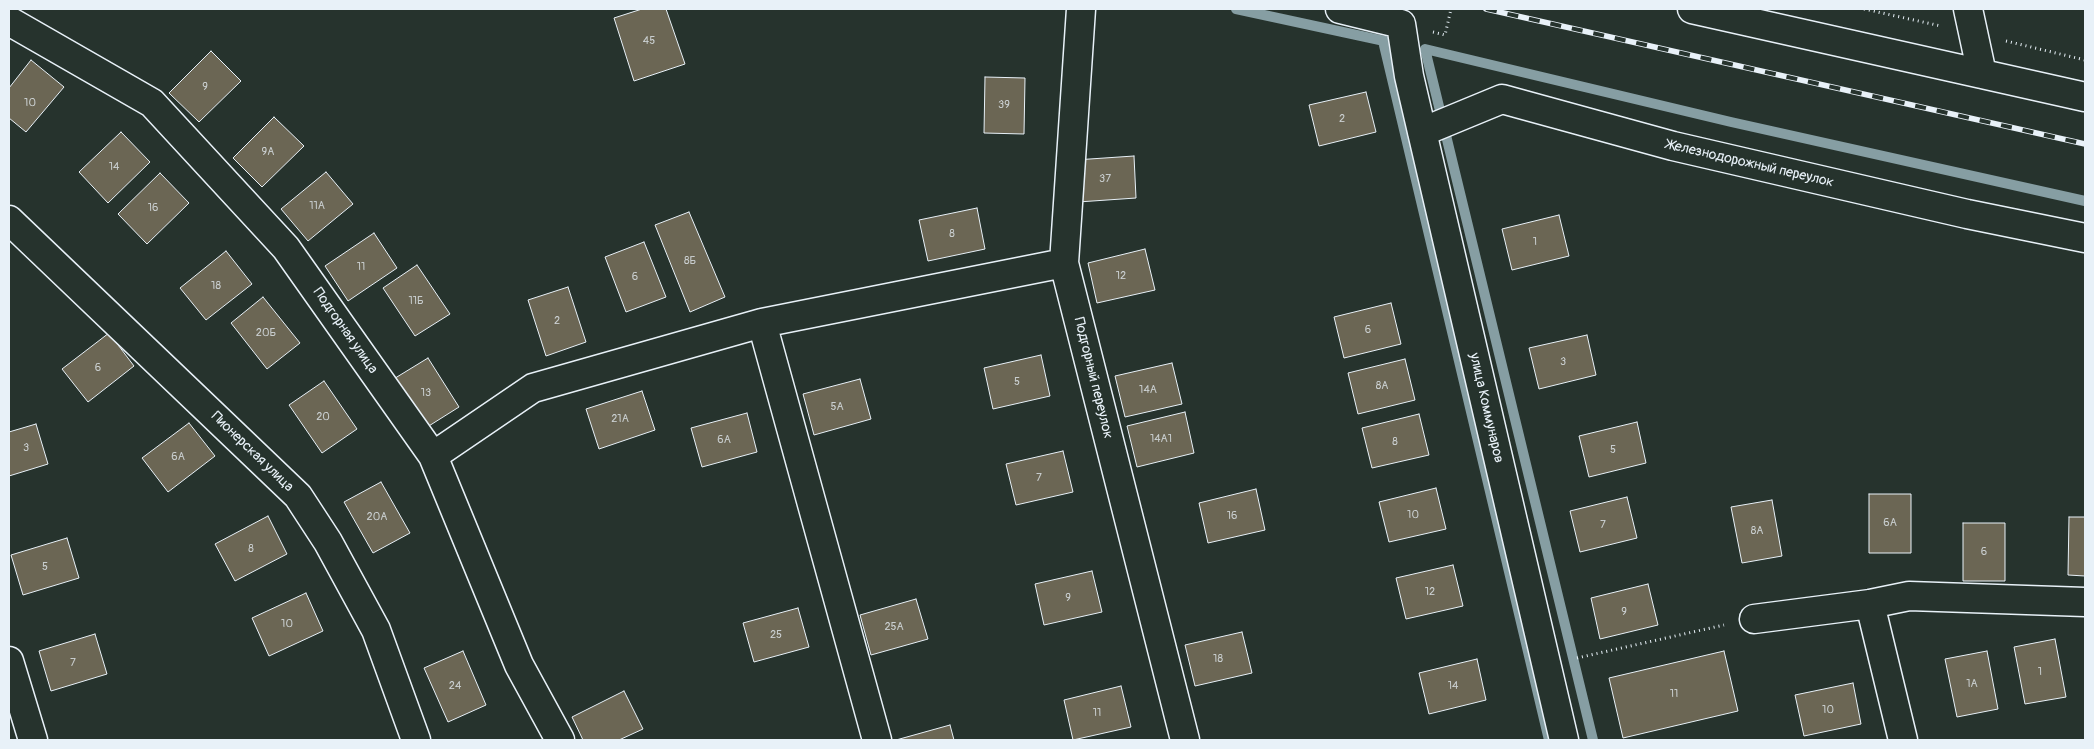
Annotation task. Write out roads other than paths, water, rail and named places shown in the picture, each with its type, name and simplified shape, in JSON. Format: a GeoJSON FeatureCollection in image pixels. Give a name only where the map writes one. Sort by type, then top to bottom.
{"type":"FeatureCollection","features":[{"type":"Feature","properties":{"kind":"street","name":"Подгорный переулок"},"geometry":{"type":"LineString","coordinates":[[1081,9],[1064,264],[1185,740]]}},
{"type":"Feature","properties":{"kind":"street","name":"улица Коммунаров"},"geometry":{"type":"LineString","coordinates":[[1340,9],[1401,24],[1408,76],[1564,740]]}},
{"type":"Feature","properties":{"kind":"street"},"geometry":{"type":"LineString","coordinates":[[1692,9],[2085,97]]}},
{"type":"Feature","properties":{"kind":"street"},"geometry":{"type":"LineString","coordinates":[[1968,9],[1982,74]]}},
{"type":"Feature","properties":{"kind":"street","name":"Подгорная улица"},"geometry":{"type":"LineString","coordinates":[[9,20],[152,103],[286,248],[433,456],[519,665],[560,740]]}},
{"type":"Feature","properties":{"kind":"street","name":"Железнодорожный переулок"},"geometry":{"type":"LineString","coordinates":[[1422,132],[1502,100],[1673,146],[1967,214],[2085,238]]}},
{"type":"Feature","properties":{"kind":"street","name":"Пионерская улица"},"geometry":{"type":"LineString","coordinates":[[9,220],[298,496],[328,542],[376,630],[416,740]]}},
{"type":"Feature","properties":{"kind":"street"},"geometry":{"type":"LineString","coordinates":[[433,456],[533,388],[762,323],[1064,264]]}},
{"type":"Feature","properties":{"kind":"street"},"geometry":{"type":"LineString","coordinates":[[762,323],[877,740]]}},
{"type":"Feature","properties":{"kind":"street"},"geometry":{"type":"LineString","coordinates":[[1754,618],[1870,604],[1909,596],[2085,602]]}},
{"type":"Feature","properties":{"kind":"street"},"geometry":{"type":"LineString","coordinates":[[1870,604],[1903,740]]}},
{"type":"Feature","properties":{"kind":"street"},"geometry":{"type":"LineString","coordinates":[[9,661],[33,740]]}},
{"type":"Feature","properties":{"kind":"waterway"},"geometry":{"type":"LineString","coordinates":[[1236,9],[1389,42]]}},
{"type":"Feature","properties":{"kind":"waterway"},"geometry":{"type":"LineString","coordinates":[[1383,41],[1549,740]]}},
{"type":"Feature","properties":{"kind":"waterway"},"geometry":{"type":"LineString","coordinates":[[1593,740],[1425,49],[1731,122],[2085,201]]}},
{"type":"Feature","properties":{"kind":"railway"},"geometry":{"type":"LineString","coordinates":[[1486,9],[2085,144]]}}]}
